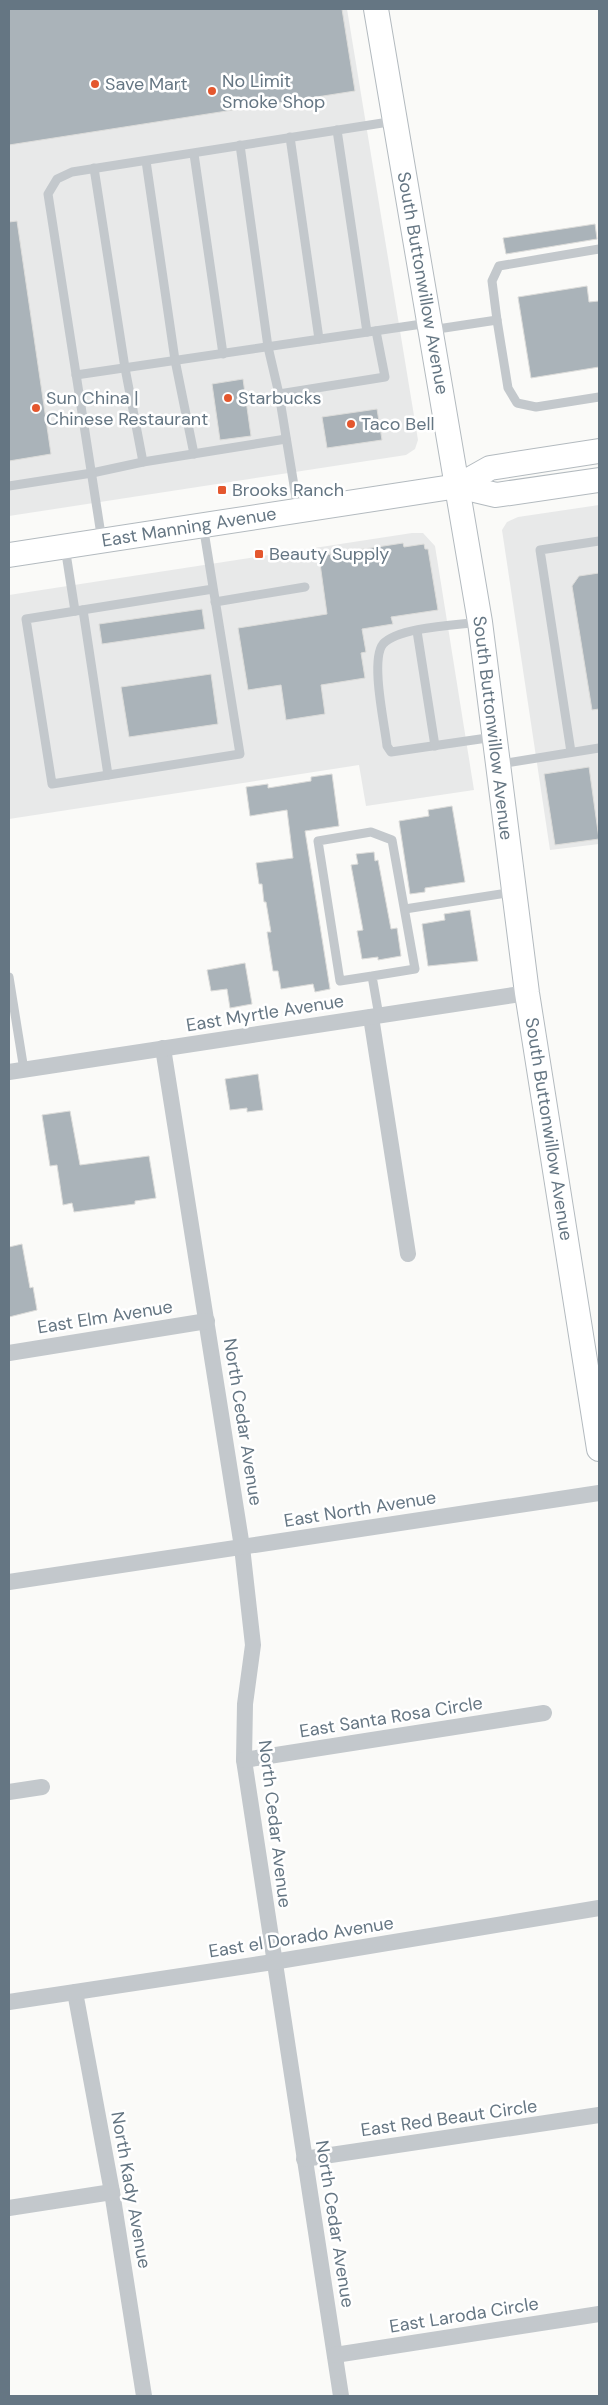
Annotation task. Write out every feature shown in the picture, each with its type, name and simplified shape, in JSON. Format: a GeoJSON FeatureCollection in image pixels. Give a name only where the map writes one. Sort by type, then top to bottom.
{"type":"FeatureCollection","features":[{"type":"Feature","properties":{"kind":"street","name":"South Buttonwillow Avenue"},"geometry":{"type":"LineString","coordinates":[[376,9],[480,622],[527,993],[599,1449]]}},
{"type":"Feature","properties":{"kind":"street","name":"East Manning Avenue"},"geometry":{"type":"LineString","coordinates":[[9,555],[458,486],[490,468],[599,451]]}},
{"type":"Feature","properties":{"kind":"street","name":"East Manning Avenue"},"geometry":{"type":"LineString","coordinates":[[458,486],[496,496],[599,480]]}},
{"type":"Feature","properties":{"kind":"street","name":"East Myrtle Avenue"},"geometry":{"type":"LineString","coordinates":[[16,1071],[527,993]]}},
{"type":"Feature","properties":{"kind":"street"},"geometry":{"type":"LineString","coordinates":[[375,1017],[408,1254]]}},
{"type":"Feature","properties":{"kind":"street","name":"North Cedar Avenue"},"geometry":{"type":"LineString","coordinates":[[163,1048],[242,1547],[253,1645],[245,1704],[244,1760],[273,1962],[341,2396]]}},
{"type":"Feature","properties":{"kind":"street","name":"East Elm Avenue"},"geometry":{"type":"LineString","coordinates":[[9,1353],[207,1321]]}},
{"type":"Feature","properties":{"kind":"street","name":"East North Avenue"},"geometry":{"type":"LineString","coordinates":[[9,1582],[599,1494]]}},
{"type":"Feature","properties":{"kind":"street","name":"East Santa Rosa Circle"},"geometry":{"type":"LineString","coordinates":[[244,1760],[544,1713]]}},
{"type":"Feature","properties":{"kind":"street"},"geometry":{"type":"LineString","coordinates":[[9,1792],[42,1787]]}},
{"type":"Feature","properties":{"kind":"street","name":"East el Dorado Avenue"},"geometry":{"type":"LineString","coordinates":[[9,2002],[273,1962],[599,1908]]}},
{"type":"Feature","properties":{"kind":"street","name":"North Kady Avenue"},"geometry":{"type":"LineString","coordinates":[[75,1992],[112,2192],[140,2396]]}},
{"type":"Feature","properties":{"kind":"street","name":"East Red Beaut Circle"},"geometry":{"type":"LineString","coordinates":[[304,2159],[599,2116]]}},
{"type":"Feature","properties":{"kind":"street"},"geometry":{"type":"LineString","coordinates":[[9,2208],[112,2192]]}},
{"type":"Feature","properties":{"kind":"street","name":"East Laroda Circle"},"geometry":{"type":"LineString","coordinates":[[335,2354],[599,2314]]}},
{"type":"Feature","properties":{"kind":"lane"},"geometry":{"type":"LineString","coordinates":[[102,541],[48,194],[57,179],[72,172],[94,168],[194,154],[395,121]]}},
{"type":"Feature","properties":{"kind":"lane"},"geometry":{"type":"LineString","coordinates":[[279,394],[384,377],[372,332],[337,130]]}},
{"type":"Feature","properties":{"kind":"lane"},"geometry":{"type":"LineString","coordinates":[[290,137],[319,339]]}},
{"type":"Feature","properties":{"kind":"lane"},"geometry":{"type":"LineString","coordinates":[[240,145],[268,347],[279,394],[298,510]]}},
{"type":"Feature","properties":{"kind":"lane"},"geometry":{"type":"LineString","coordinates":[[194,154],[223,354]]}},
{"type":"Feature","properties":{"kind":"lane"},"geometry":{"type":"LineString","coordinates":[[146,161],[175,360],[194,454]]}},
{"type":"Feature","properties":{"kind":"lane"},"geometry":{"type":"LineString","coordinates":[[94,168],[125,368],[143,462]]}},
{"type":"Feature","properties":{"kind":"lane"},"geometry":{"type":"LineString","coordinates":[[599,249],[499,266],[492,281],[508,388],[517,403],[536,407],[599,397]]}},
{"type":"Feature","properties":{"kind":"lane"},"geometry":{"type":"LineString","coordinates":[[76,375],[372,332],[497,320]]}},
{"type":"Feature","properties":{"kind":"lane"},"geometry":{"type":"LineString","coordinates":[[9,486],[286,439]]}},
{"type":"Feature","properties":{"kind":"lane"},"geometry":{"type":"LineString","coordinates":[[203,525],[240,754],[52,784],[26,619],[213,589]]}},
{"type":"Feature","properties":{"kind":"lane"},"geometry":{"type":"LineString","coordinates":[[572,752],[540,550],[599,540]]}},
{"type":"Feature","properties":{"kind":"lane"},"geometry":{"type":"LineString","coordinates":[[65,546],[79,611],[108,775]]}},
{"type":"Feature","properties":{"kind":"lane"},"geometry":{"type":"LineString","coordinates":[[215,602],[306,587]]}},
{"type":"Feature","properties":{"kind":"lane"},"geometry":{"type":"LineString","coordinates":[[480,622],[417,630],[393,638],[383,644],[378,658],[387,746],[391,752],[494,737]]}},
{"type":"Feature","properties":{"kind":"lane"},"geometry":{"type":"LineString","coordinates":[[417,630],[435,746]]}},
{"type":"Feature","properties":{"kind":"lane"},"geometry":{"type":"LineString","coordinates":[[497,764],[599,748]]}},
{"type":"Feature","properties":{"kind":"lane"},"geometry":{"type":"LineString","coordinates":[[371,832],[392,840],[414,969],[372,976],[340,981],[318,840],[371,832]]}},
{"type":"Feature","properties":{"kind":"lane"},"geometry":{"type":"LineString","coordinates":[[404,909],[513,892]]}},
{"type":"Feature","properties":{"kind":"lane"},"geometry":{"type":"LineString","coordinates":[[372,976],[375,1017]]}},
{"type":"Feature","properties":{"kind":"lane"},"geometry":{"type":"LineString","coordinates":[[9,977],[16,1071]]}},
{"type":"Feature","properties":{"kind":"shaded area"},"geometry":{"type":"Polygon","coordinates":[[[9,9],[347,9],[418,440],[415,449],[406,455],[9,516],[9,9]]]}},
{"type":"Feature","properties":{"kind":"shaded area"},"geometry":{"type":"Polygon","coordinates":[[[599,505],[599,844],[550,850],[502,530],[507,522],[518,517],[599,505]]]}},
{"type":"Feature","properties":{"kind":"shaded area"},"geometry":{"type":"Polygon","coordinates":[[[412,533],[423,533],[435,546],[474,790],[366,806],[359,765],[9,819],[9,595],[412,533]]]}},
{"type":"Feature","properties":{"kind":"building"},"geometry":{"type":"Polygon","coordinates":[[[9,9],[342,9],[355,91],[9,145],[9,9]]]}},
{"type":"Feature","properties":{"kind":"building"},"geometry":{"type":"Polygon","coordinates":[[[17,221],[51,454],[9,461],[9,222],[17,221]]]}},
{"type":"Feature","properties":{"kind":"building"},"geometry":{"type":"Polygon","coordinates":[[[595,224],[597,239],[506,254],[503,238],[595,224]]]}},
{"type":"Feature","properties":{"kind":"building"},"geometry":{"type":"Polygon","coordinates":[[[587,286],[589,302],[599,301],[599,367],[531,378],[518,297],[587,286]]]}},
{"type":"Feature","properties":{"kind":"building"},"geometry":{"type":"Polygon","coordinates":[[[243,379],[251,436],[220,440],[212,384],[243,379]]]}},
{"type":"Feature","properties":{"kind":"building"},"geometry":{"type":"Polygon","coordinates":[[[377,409],[382,440],[327,448],[322,417],[377,409]]]}},
{"type":"Feature","properties":{"kind":"building"},"geometry":{"type":"Polygon","coordinates":[[[403,543],[404,547],[424,544],[425,549],[428,549],[438,610],[391,617],[393,624],[362,629],[366,652],[361,653],[365,678],[321,685],[325,714],[286,720],[281,685],[248,690],[238,628],[327,614],[319,556],[403,543]]]}},
{"type":"Feature","properties":{"kind":"building"},"geometry":{"type":"Polygon","coordinates":[[[599,573],[599,709],[592,710],[572,586],[579,576],[599,573]]]}},
{"type":"Feature","properties":{"kind":"building"},"geometry":{"type":"Polygon","coordinates":[[[202,609],[205,629],[102,644],[99,624],[202,609]]]}},
{"type":"Feature","properties":{"kind":"building"},"geometry":{"type":"Polygon","coordinates":[[[211,674],[218,724],[129,737],[121,687],[211,674]]]}},
{"type":"Feature","properties":{"kind":"building"},"geometry":{"type":"Polygon","coordinates":[[[589,767],[599,839],[555,845],[544,774],[589,767]]]}},
{"type":"Feature","properties":{"kind":"building"},"geometry":{"type":"Polygon","coordinates":[[[332,774],[339,826],[305,831],[330,989],[315,992],[313,984],[281,989],[278,971],[273,971],[267,932],[271,932],[262,884],[259,884],[256,863],[293,858],[287,810],[250,816],[246,787],[268,784],[268,788],[311,781],[311,777],[332,774]]]}},
{"type":"Feature","properties":{"kind":"building"},"geometry":{"type":"Polygon","coordinates":[[[452,806],[465,882],[425,888],[425,892],[410,894],[399,821],[429,816],[428,810],[452,806]]]}},
{"type":"Feature","properties":{"kind":"building"},"geometry":{"type":"Polygon","coordinates":[[[374,852],[375,861],[378,860],[391,929],[397,928],[401,956],[378,960],[378,957],[362,959],[357,931],[363,930],[351,865],[358,864],[356,854],[374,852]]]}},
{"type":"Feature","properties":{"kind":"building"},"geometry":{"type":"Polygon","coordinates":[[[470,910],[478,961],[428,966],[422,924],[445,920],[444,914],[470,910]]]}},
{"type":"Feature","properties":{"kind":"building"},"geometry":{"type":"Polygon","coordinates":[[[245,963],[252,1004],[230,1008],[227,989],[211,991],[207,970],[245,963]]]}},
{"type":"Feature","properties":{"kind":"building"},"geometry":{"type":"Polygon","coordinates":[[[258,1074],[263,1110],[247,1112],[247,1108],[230,1110],[225,1079],[258,1074]]]}},
{"type":"Feature","properties":{"kind":"building"},"geometry":{"type":"Polygon","coordinates":[[[70,1111],[80,1165],[149,1156],[156,1198],[135,1201],[135,1204],[74,1212],[72,1203],[63,1205],[57,1165],[50,1166],[42,1115],[70,1111]]]}},
{"type":"Feature","properties":{"kind":"building"},"geometry":{"type":"Polygon","coordinates":[[[22,1244],[30,1288],[33,1287],[37,1310],[9,1317],[9,1247],[22,1244]]]}},
{"type":"Feature","properties":{"kind":"place","name":"Save Mart"},"geometry":{"type":"Point","coordinates":[95,84]}},
{"type":"Feature","properties":{"kind":"place","name":"No Limit Smoke Shop"},"geometry":{"type":"Point","coordinates":[212,91]}},
{"type":"Feature","properties":{"kind":"place","name":"Starbucks"},"geometry":{"type":"Point","coordinates":[228,398]}},
{"type":"Feature","properties":{"kind":"place","name":"Sun China | Chinese Restaurant"},"geometry":{"type":"Point","coordinates":[36,408]}},
{"type":"Feature","properties":{"kind":"place","name":"Taco Bell"},"geometry":{"type":"Point","coordinates":[351,424]}},
{"type":"Feature","properties":{"kind":"place","name":"Brooks Ranch"},"geometry":{"type":"Point","coordinates":[222,490]}},
{"type":"Feature","properties":{"kind":"place","name":"Beauty Supply"},"geometry":{"type":"Point","coordinates":[259,554]}}]}
